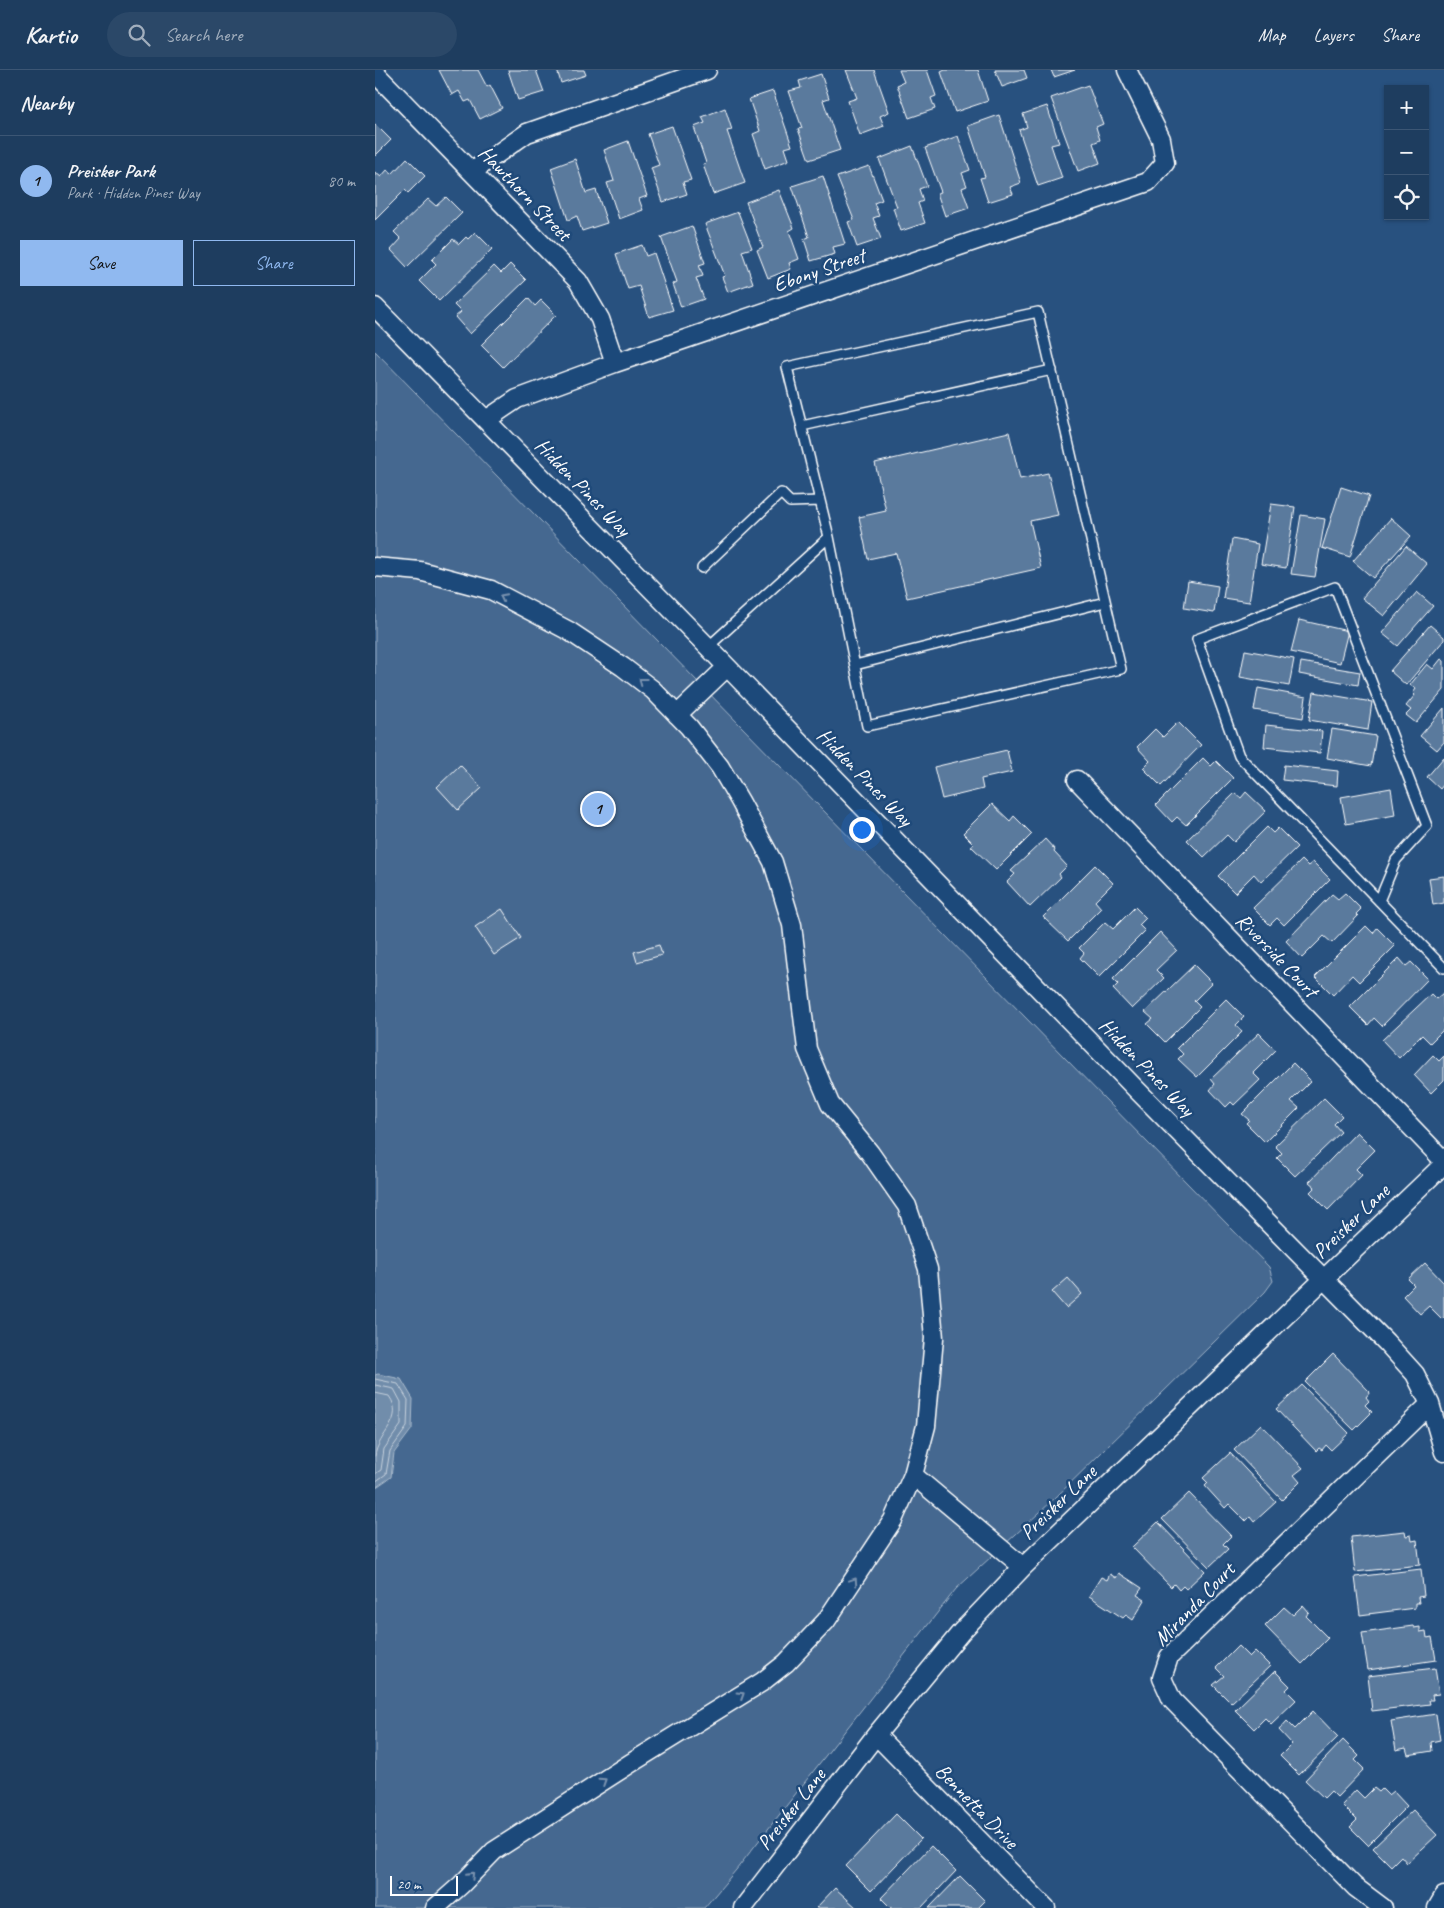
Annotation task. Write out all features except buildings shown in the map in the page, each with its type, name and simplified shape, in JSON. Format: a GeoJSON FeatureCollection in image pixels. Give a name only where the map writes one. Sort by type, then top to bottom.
{"type":"FeatureCollection","features":[{"type":"Feature","properties":{"kind":"street"},"geometry":{"type":"LineString","coordinates":[[473,171],[527,133],[707,70]]}},
{"type":"Feature","properties":{"kind":"street","name":"Ebony Street"},"geometry":{"type":"LineString","coordinates":[[486,420],[517,399],[615,363],[1148,182],[1165,163],[1161,139],[1127,70]]}},
{"type":"Feature","properties":{"kind":"street","name":"Hawthorn Street"},"geometry":{"type":"LineString","coordinates":[[375,73],[473,171],[578,281],[600,320],[615,363]]}},
{"type":"Feature","properties":{"kind":"street","name":"Hidden Pines Way"},"geometry":{"type":"LineString","coordinates":[[375,307],[708,647],[1136,1089],[1386,1342],[1415,1374],[1431,1404],[1444,1452]]}},
{"type":"Feature","properties":{"kind":"street"},"geometry":{"type":"LineString","coordinates":[[375,567],[419,571],[491,590],[569,631],[623,667],[653,690],[677,715],[720,767],[773,862],[792,925],[807,1049],[830,1104],[870,1153],[907,1206],[928,1269],[933,1338],[927,1426],[913,1475],[893,1520],[826,1621],[786,1663],[762,1682],[631,1762],[494,1851],[461,1885],[435,1908]]}},
{"type":"Feature","properties":{"kind":"street"},"geometry":{"type":"LineString","coordinates":[[677,715],[727,667]]}},
{"type":"Feature","properties":{"kind":"street","name":"Riverside Court"},"geometry":{"type":"LineString","coordinates":[[1077,780],[1444,1163]]}},
{"type":"Feature","properties":{"kind":"street","name":"Preisker Lane"},"geometry":{"type":"LineString","coordinates":[[743,1908],[876,1735],[961,1632],[1023,1567],[1444,1163]]}},
{"type":"Feature","properties":{"kind":"street","name":"Miranda Court"},"geometry":{"type":"LineString","coordinates":[[1383,1908],[1355,1887],[1172,1700],[1162,1678],[1169,1657],[1431,1404]]}},
{"type":"Feature","properties":{"kind":"street"},"geometry":{"type":"LineString","coordinates":[[913,1475],[1023,1567]]}},
{"type":"Feature","properties":{"kind":"street","name":"Bennetta Drive"},"geometry":{"type":"LineString","coordinates":[[876,1735],[1045,1908]]}},
{"type":"Feature","properties":{"kind":"street"},"geometry":{"type":"LineString","coordinates":[[1437,1908],[1444,1896]]}},
{"type":"Feature","properties":{"kind":"lane"},"geometry":{"type":"LineString","coordinates":[[1038,312],[1052,370],[1121,669],[867,726],[829,537],[787,367],[1038,312]]}},
{"type":"Feature","properties":{"kind":"lane"},"geometry":{"type":"LineString","coordinates":[[802,426],[1052,370]]}},
{"type":"Feature","properties":{"kind":"lane"},"geometry":{"type":"LineString","coordinates":[[702,568],[781,493],[790,502],[820,501]]}},
{"type":"Feature","properties":{"kind":"lane"},"geometry":{"type":"LineString","coordinates":[[708,647],[829,537]]}},
{"type":"Feature","properties":{"kind":"lane"},"geometry":{"type":"LineString","coordinates":[[1379,901],[1395,860],[1427,826],[1335,587],[1197,639],[1239,756],[1379,901],[1444,968]]}},
{"type":"Feature","properties":{"kind":"lane"},"geometry":{"type":"LineString","coordinates":[[855,665],[1105,602]]}},
{"type":"Feature","properties":{"kind":"shaded area"},"geometry":{"type":"Polygon","coordinates":[[[375,351],[1269,1267],[1273,1281],[1265,1292],[1051,1502],[956,1589],[736,1870],[704,1908],[375,1908],[375,351]]]}},
{"type":"Feature","properties":{"kind":"water"},"geometry":{"type":"Polygon","coordinates":[[[375,1375],[401,1379],[413,1399],[412,1429],[394,1453],[391,1477],[375,1488],[375,1375]]]}},
{"type":"Feature","properties":{"kind":"place","name":"Preisker Park"},"geometry":{"type":"Point","coordinates":[598,809]}}]}
